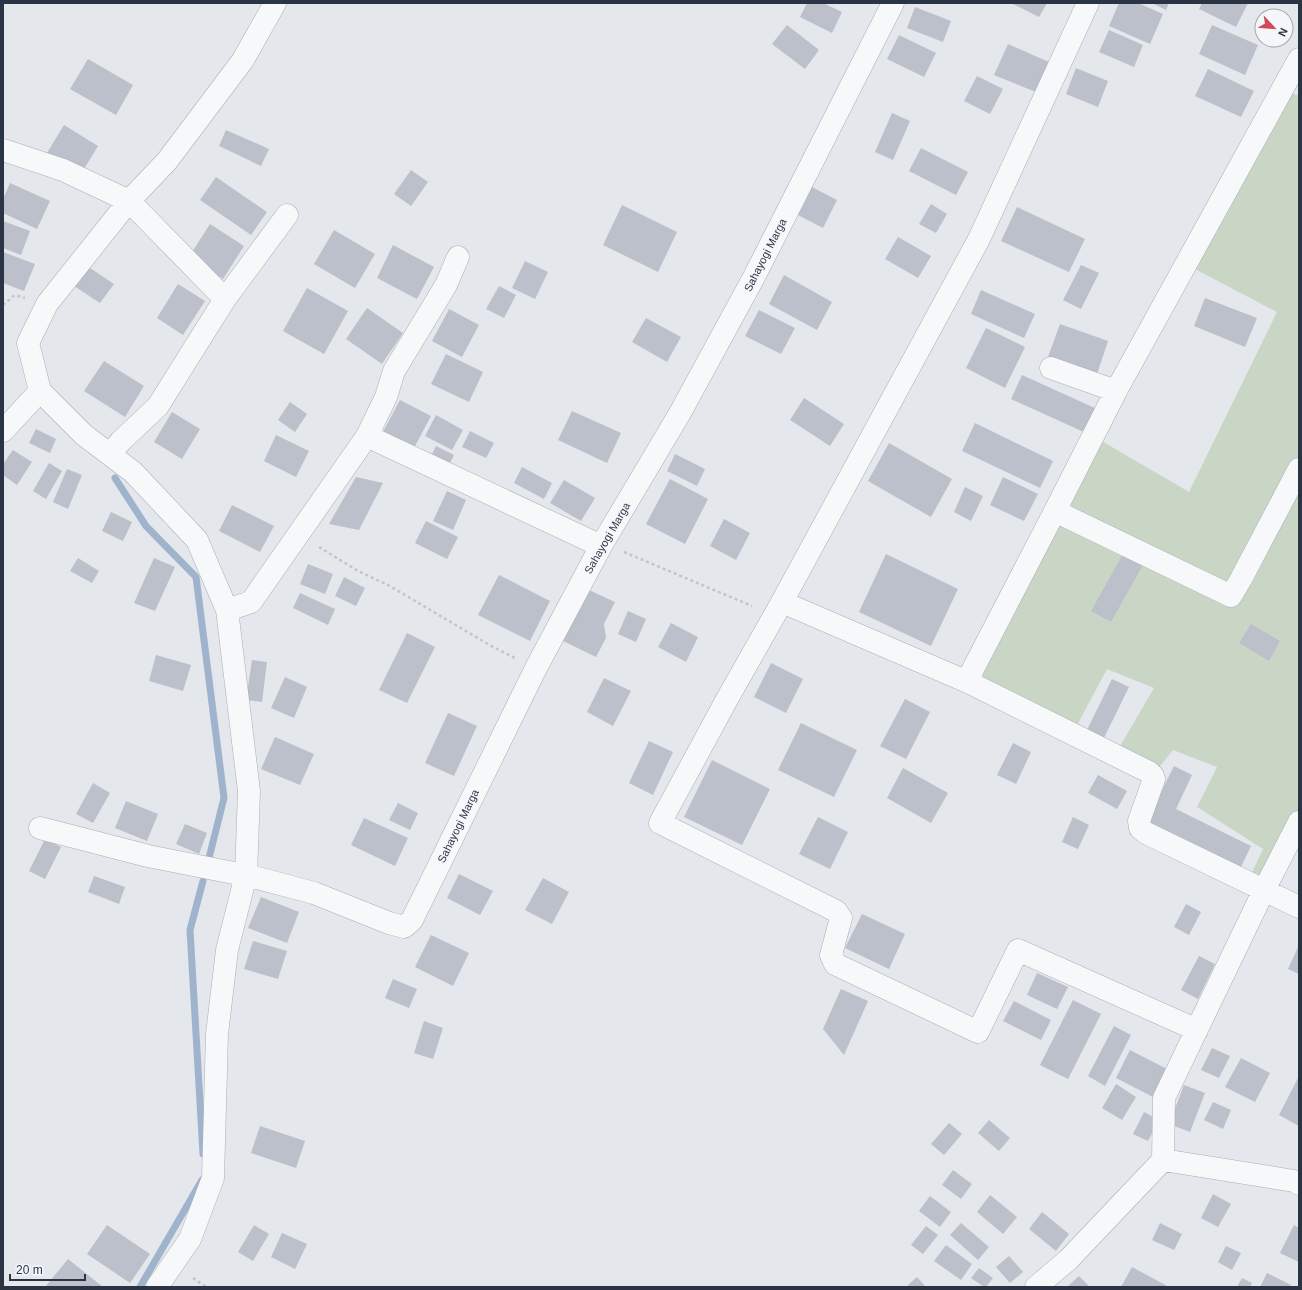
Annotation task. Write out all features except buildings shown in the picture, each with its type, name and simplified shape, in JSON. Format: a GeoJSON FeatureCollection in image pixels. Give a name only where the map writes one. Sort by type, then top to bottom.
{"type":"FeatureCollection","features":[{"type":"Feature","properties":{"kind":"street"},"geometry":{"type":"LineString","coordinates":[[157,1287],[190,1239],[213,1178],[217,1034],[227,950],[246,875],[249,791],[227,610],[197,540],[133,472],[84,435],[40,391],[28,343],[47,304],[129,201],[167,161],[243,60],[276,3]]}},
{"type":"Feature","properties":{"kind":"street","name":"Sahayogi Marga"},"geometry":{"type":"LineString","coordinates":[[246,875],[314,893],[390,923],[404,927],[412,920],[536,668],[601,546],[680,413],[754,278],[893,3]]}},
{"type":"Feature","properties":{"kind":"street"},"geometry":{"type":"LineString","coordinates":[[1088,3],[979,239],[660,823],[836,911],[841,918],[831,955],[835,964],[978,1032],[1018,950],[1197,1030]]}},
{"type":"Feature","properties":{"kind":"street"},"geometry":{"type":"LineString","coordinates":[[970,683],[972,671],[1116,391],[1299,58]]}},
{"type":"Feature","properties":{"kind":"street"},"geometry":{"type":"LineString","coordinates":[[3,150],[63,170],[129,201],[225,299]]}},
{"type":"Feature","properties":{"kind":"street"},"geometry":{"type":"LineString","coordinates":[[110,454],[121,441],[158,406],[225,299],[287,215]]}},
{"type":"Feature","properties":{"kind":"street"},"geometry":{"type":"LineString","coordinates":[[227,610],[251,602],[367,436],[386,397],[394,371],[446,285],[458,257]]}},
{"type":"Feature","properties":{"kind":"street"},"geometry":{"type":"LineString","coordinates":[[1051,368],[1116,391]]}},
{"type":"Feature","properties":{"kind":"street"},"geometry":{"type":"LineString","coordinates":[[3,431],[40,391]]}},
{"type":"Feature","properties":{"kind":"street"},"geometry":{"type":"LineString","coordinates":[[367,436],[601,546]]}},
{"type":"Feature","properties":{"kind":"street"},"geometry":{"type":"LineString","coordinates":[[1054,511],[1231,596],[1299,469]]}},
{"type":"Feature","properties":{"kind":"street"},"geometry":{"type":"LineString","coordinates":[[778,608],[970,683],[1149,772],[1154,779],[1139,821],[1140,828],[1146,833],[1299,908]]}},
{"type":"Feature","properties":{"kind":"street"},"geometry":{"type":"LineString","coordinates":[[1036,1287],[1068,1260],[1163,1160],[1164,1098],[1264,890],[1299,822]]}},
{"type":"Feature","properties":{"kind":"street"},"geometry":{"type":"LineString","coordinates":[[40,828],[148,856],[246,875]]}},
{"type":"Feature","properties":{"kind":"street"},"geometry":{"type":"LineString","coordinates":[[1163,1160],[1297,1179]]}},
{"type":"Feature","properties":{"kind":"path"},"geometry":{"type":"LineString","coordinates":[[298,534],[358,571],[388,585],[493,647],[536,668]]}},
{"type":"Feature","properties":{"kind":"path"},"geometry":{"type":"LineString","coordinates":[[601,546],[626,552],[778,608]]}},
{"type":"Feature","properties":{"kind":"green space"},"geometry":{"type":"Polygon","coordinates":[[[1285,90],[1299,96],[1299,822],[1264,890],[1247,883],[1263,849],[1197,807],[1217,767],[1173,750],[1157,770],[1119,748],[1154,688],[1107,669],[1074,731],[978,682],[1100,440],[1189,492],[1277,312],[1193,268],[1285,90]]]}},
{"type":"Feature","properties":{"kind":"waterway"},"geometry":{"type":"LineString","coordinates":[[115,478],[146,526],[196,577],[224,798],[207,866]]}},
{"type":"Feature","properties":{"kind":"waterway"},"geometry":{"type":"LineString","coordinates":[[203,881],[190,930],[203,1154]]}},
{"type":"Feature","properties":{"kind":"waterway"},"geometry":{"type":"LineString","coordinates":[[140,1287],[202,1180]]}}]}
